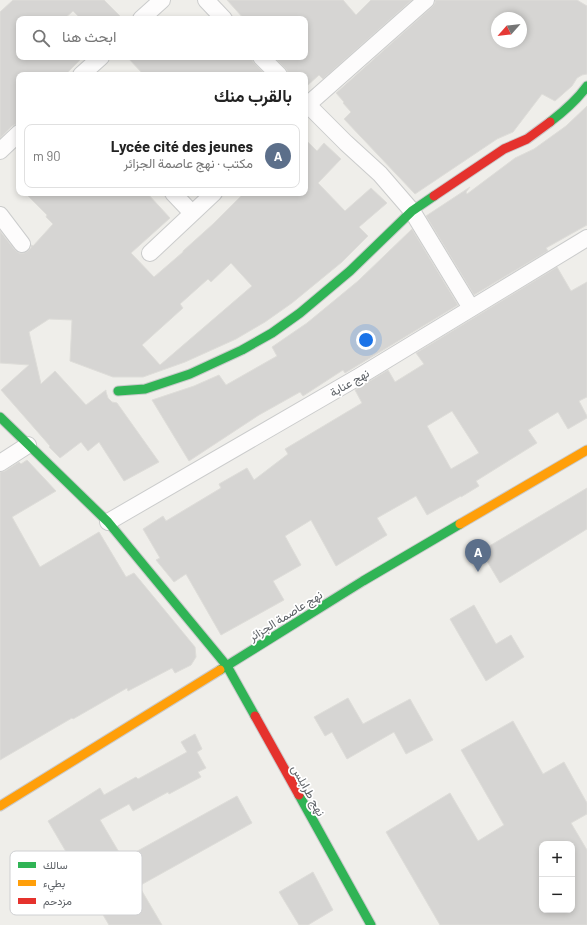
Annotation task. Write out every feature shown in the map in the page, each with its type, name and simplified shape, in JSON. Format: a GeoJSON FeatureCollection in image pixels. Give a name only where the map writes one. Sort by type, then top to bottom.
{"type":"FeatureCollection","features":[{"type":"Feature","properties":{"kind":"street"},"geometry":{"type":"LineString","coordinates":[[145,16],[162,0]]}},
{"type":"Feature","properties":{"kind":"street"},"geometry":{"type":"LineString","coordinates":[[206,0],[221,16]]}},
{"type":"Feature","properties":{"kind":"street"},"geometry":{"type":"LineString","coordinates":[[308,103],[426,0]]}},
{"type":"Feature","properties":{"kind":"street"},"geometry":{"type":"LineString","coordinates":[[84,72],[98,60]]}},
{"type":"Feature","properties":{"kind":"street"},"geometry":{"type":"LineString","coordinates":[[264,60],[276,72]]}},
{"type":"Feature","properties":{"kind":"street"},"geometry":{"type":"LineString","coordinates":[[118,391],[145,389],[190,374],[242,350],[272,333],[300,313],[350,271],[412,211],[504,149],[527,139],[540,130],[558,116],[581,94],[587,86]]}},
{"type":"Feature","properties":{"kind":"street"},"geometry":{"type":"LineString","coordinates":[[308,107],[380,174],[412,211],[471,308]]}},
{"type":"Feature","properties":{"kind":"street"},"geometry":{"type":"LineString","coordinates":[[0,151],[16,136]]}},
{"type":"Feature","properties":{"kind":"street"},"geometry":{"type":"LineString","coordinates":[[176,196],[192,213]]}},
{"type":"Feature","properties":{"kind":"street"},"geometry":{"type":"LineString","coordinates":[[150,253],[211,196]]}},
{"type":"Feature","properties":{"kind":"street"},"geometry":{"type":"LineString","coordinates":[[0,215],[22,244]]}},
{"type":"Feature","properties":{"kind":"street","name":"نهج عنابة"},"geometry":{"type":"LineString","coordinates":[[108,522],[360,376],[587,238]]}},
{"type":"Feature","properties":{"kind":"street","name":"نهج طرابلس"},"geometry":{"type":"LineString","coordinates":[[0,417],[108,522],[227,666],[370,925]]}},
{"type":"Feature","properties":{"kind":"street"},"geometry":{"type":"LineString","coordinates":[[0,463],[28,445]]}},
{"type":"Feature","properties":{"kind":"street","name":"نهج عاصمة الجزائر"},"geometry":{"type":"LineString","coordinates":[[0,806],[363,581],[587,450]]}},
{"type":"Feature","properties":{"kind":"building"},"geometry":{"type":"Polygon","coordinates":[[[13,0],[104,0],[120,16],[78,16],[73,11],[67,16],[16,16],[16,60],[80,60],[68,72],[16,72],[16,124],[0,138],[0,12],[13,0]]]}},
{"type":"Feature","properties":{"kind":"building"},"geometry":{"type":"Polygon","coordinates":[[[227,0],[343,0],[356,15],[371,0],[412,0],[323,79],[319,75],[308,85],[308,72],[288,72],[277,60],[308,60],[308,16],[241,16],[227,0]]]}},
{"type":"Feature","properties":{"kind":"building"},"geometry":{"type":"Polygon","coordinates":[[[435,0],[577,0],[587,6],[587,74],[577,78],[572,86],[555,101],[542,94],[513,132],[497,139],[415,194],[344,119],[351,112],[336,93],[432,7],[435,0]]]}},
{"type":"Feature","properties":{"kind":"building"},"geometry":{"type":"Polygon","coordinates":[[[130,60],[252,60],[263,72],[141,72],[130,60]]]}},
{"type":"Feature","properties":{"kind":"building"},"geometry":{"type":"Polygon","coordinates":[[[587,106],[587,225],[546,248],[548,251],[474,295],[426,216],[470,187],[466,192],[467,194],[515,158],[534,149],[566,126],[587,106]]]}},
{"type":"Feature","properties":{"kind":"building"},"geometry":{"type":"Polygon","coordinates":[[[308,142],[317,151],[324,143],[341,159],[318,183],[345,211],[371,188],[387,203],[359,227],[368,236],[342,262],[292,303],[265,322],[236,339],[185,362],[143,377],[113,377],[70,361],[72,320],[49,319],[29,332],[41,384],[55,371],[86,405],[106,390],[108,398],[112,402],[117,403],[159,462],[124,481],[99,442],[88,451],[81,442],[60,458],[1,390],[29,365],[0,363],[0,231],[15,250],[19,253],[24,253],[31,248],[31,245],[33,246],[53,224],[46,217],[47,215],[28,196],[150,196],[170,218],[131,253],[154,277],[213,224],[241,196],[308,196],[308,142]],[[231,263],[211,282],[208,279],[180,304],[183,308],[142,345],[160,365],[252,286],[231,263]]]}},
{"type":"Feature","properties":{"kind":"building"},"geometry":{"type":"Polygon","coordinates":[[[412,229],[458,305],[345,373],[343,370],[303,396],[300,392],[259,415],[189,461],[152,400],[194,386],[219,375],[226,385],[277,356],[272,347],[307,323],[358,281],[412,229]]]}},
{"type":"Feature","properties":{"kind":"building"},"geometry":{"type":"Polygon","coordinates":[[[557,267],[571,291],[587,282],[587,397],[579,401],[587,418],[568,429],[558,412],[528,430],[537,443],[476,481],[479,486],[427,515],[416,496],[377,518],[387,535],[336,566],[311,520],[285,536],[301,565],[273,581],[284,600],[221,635],[186,574],[174,582],[156,560],[160,558],[143,529],[163,516],[166,521],[221,488],[219,484],[247,468],[254,480],[288,454],[285,449],[362,403],[355,390],[388,370],[395,382],[424,364],[416,353],[557,267]],[[452,411],[427,426],[451,469],[479,453],[452,411]]]}},
{"type":"Feature","properties":{"kind":"building"},"geometry":{"type":"Polygon","coordinates":[[[27,460],[56,491],[12,517],[40,567],[99,532],[126,577],[134,573],[195,647],[196,657],[191,665],[175,673],[172,668],[128,691],[127,688],[0,760],[0,472],[5,471],[19,462],[21,464],[27,460]]]}},
{"type":"Feature","properties":{"kind":"building"},"geometry":{"type":"Polygon","coordinates":[[[587,488],[587,529],[500,583],[481,551],[587,488]]]}},
{"type":"Feature","properties":{"kind":"building"},"geometry":{"type":"Polygon","coordinates":[[[474,605],[496,644],[511,635],[524,657],[486,681],[450,619],[474,605]]]}},
{"type":"Feature","properties":{"kind":"building"},"geometry":{"type":"Polygon","coordinates":[[[348,698],[363,724],[410,699],[433,740],[406,754],[394,732],[347,759],[332,732],[325,736],[314,717],[348,698]]]}},
{"type":"Feature","properties":{"kind":"building"},"geometry":{"type":"Polygon","coordinates":[[[513,721],[543,774],[564,762],[587,803],[587,814],[571,823],[587,850],[587,925],[440,925],[386,832],[450,793],[478,841],[504,825],[461,750],[513,721]]]}},
{"type":"Feature","properties":{"kind":"building"},"geometry":{"type":"Polygon","coordinates":[[[195,734],[202,749],[197,752],[206,768],[198,772],[201,777],[169,794],[168,792],[133,811],[129,804],[100,820],[118,851],[66,851],[48,821],[100,788],[104,795],[136,777],[138,779],[187,752],[181,742],[195,734]]]}},
{"type":"Feature","properties":{"kind":"building"},"geometry":{"type":"Polygon","coordinates":[[[237,796],[252,823],[142,884],[142,851],[137,851],[237,796]]]}},
{"type":"Feature","properties":{"kind":"building"},"geometry":{"type":"Polygon","coordinates":[[[313,872],[333,910],[308,925],[299,925],[279,892],[313,872]]]}},
{"type":"Feature","properties":{"kind":"building"},"geometry":{"type":"Polygon","coordinates":[[[142,891],[162,925],[109,925],[103,915],[142,915],[142,891]]]}},
{"type":"Feature","properties":{"kind":"traffic: fast"},"geometry":{"type":"LineString","coordinates":[[550,122],[570,106],[587,86]]}},
{"type":"Feature","properties":{"kind":"traffic: fast"},"geometry":{"type":"LineString","coordinates":[[118,391],[145,389],[190,374],[242,350],[272,333],[300,313],[350,271],[412,211],[434,196]]}},
{"type":"Feature","properties":{"kind":"traffic: fast"},"geometry":{"type":"LineString","coordinates":[[0,417],[108,522],[227,666],[255,716]]}},
{"type":"Feature","properties":{"kind":"traffic: fast"},"geometry":{"type":"LineString","coordinates":[[220,670],[363,581],[460,524]]}},
{"type":"Feature","properties":{"kind":"traffic: fast"},"geometry":{"type":"LineString","coordinates":[[299,795],[371,925]]}},
{"type":"Feature","properties":{"kind":"traffic: slow"},"geometry":{"type":"LineString","coordinates":[[460,524],[587,450]]}},
{"type":"Feature","properties":{"kind":"traffic: slow"},"geometry":{"type":"LineString","coordinates":[[0,806],[220,670]]}},
{"type":"Feature","properties":{"kind":"traffic: jam"},"geometry":{"type":"LineString","coordinates":[[434,196],[504,149],[527,139],[550,122]]}},
{"type":"Feature","properties":{"kind":"traffic: jam"},"geometry":{"type":"LineString","coordinates":[[255,716],[299,795]]}},
{"type":"Feature","properties":{"kind":"place","name":"Lycée cité des jeunes"},"geometry":{"type":"Point","coordinates":[478,572]}}]}
